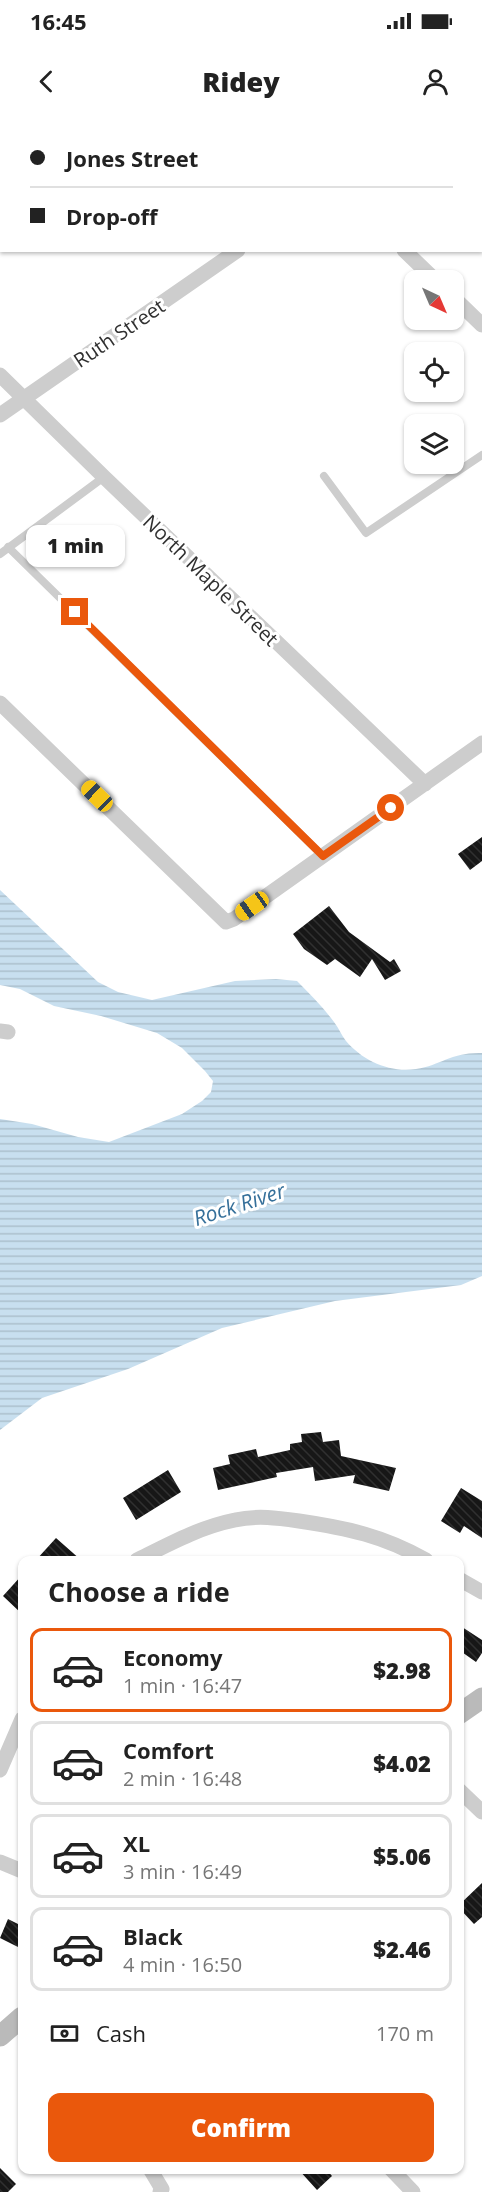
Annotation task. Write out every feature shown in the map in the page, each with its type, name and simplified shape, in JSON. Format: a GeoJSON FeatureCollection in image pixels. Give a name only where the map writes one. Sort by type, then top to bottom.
{"type":"FeatureCollection","features":[{"type":"Feature","properties":{"kind":"street","name":"Ruth Street"},"geometry":{"type":"LineString","coordinates":[[0,415],[235,252]]}},
{"type":"Feature","properties":{"kind":"street"},"geometry":{"type":"LineString","coordinates":[[406,252],[425,270]]}},
{"type":"Feature","properties":{"kind":"street"},"geometry":{"type":"LineString","coordinates":[[464,308],[482,325]]}},
{"type":"Feature","properties":{"kind":"street","name":"North Maple Street"},"geometry":{"type":"LineString","coordinates":[[0,375],[425,784]]}},
{"type":"Feature","properties":{"kind":"street"},"geometry":{"type":"LineString","coordinates":[[0,703],[226,922],[234,919],[482,743]]}},
{"type":"Feature","properties":{"kind":"street"},"geometry":{"type":"LineString","coordinates":[[145,1556],[202,1529],[236,1520],[264,1516],[364,1532],[400,1545],[419,1556]]}},
{"type":"Feature","properties":{"kind":"street"},"geometry":{"type":"LineString","coordinates":[[464,1582],[482,1592]]}},
{"type":"Feature","properties":{"kind":"street"},"geometry":{"type":"LineString","coordinates":[[464,1711],[482,1698]]}},
{"type":"Feature","properties":{"kind":"street"},"geometry":{"type":"LineString","coordinates":[[0,1770],[18,1728]]}},
{"type":"Feature","properties":{"kind":"street"},"geometry":{"type":"LineString","coordinates":[[464,1795],[482,1812]]}},
{"type":"Feature","properties":{"kind":"street"},"geometry":{"type":"LineString","coordinates":[[0,1862],[18,1869]]}},
{"type":"Feature","properties":{"kind":"street"},"geometry":{"type":"LineString","coordinates":[[153,2174],[162,2189],[160,2192]]}},
{"type":"Feature","properties":{"kind":"street"},"geometry":{"type":"LineString","coordinates":[[396,2174],[413,2192]]}},
{"type":"Feature","properties":{"kind":"lane"},"geometry":{"type":"LineString","coordinates":[[324,476],[366,533],[482,455]]}},
{"type":"Feature","properties":{"kind":"lane"},"geometry":{"type":"LineString","coordinates":[[0,554],[104,477]]}},
{"type":"Feature","properties":{"kind":"lane"},"geometry":{"type":"LineString","coordinates":[[8,547],[323,856]]}},
{"type":"Feature","properties":{"kind":"water","name":"Rock River"},"geometry":{"type":"Polygon","coordinates":[[[0,890],[98,982],[118,992],[152,1000],[235,981],[276,979],[297,981],[336,1024],[344,1039],[360,1054],[378,1064],[396,1069],[416,1069],[462,1055],[482,1053],[482,1276],[461,1285],[335,1301],[222,1328],[128,1369],[42,1398],[0,1430],[0,1119],[109,1142],[182,1114],[211,1092],[213,1081],[182,1048],[157,1033],[101,1016],[54,1006],[20,989],[0,985],[0,890]]]}},
{"type":"Feature","properties":{"kind":"building"},"geometry":{"type":"Polygon","coordinates":[[[482,837],[482,861],[470,870],[458,854],[482,837]]]}},
{"type":"Feature","properties":{"kind":"building"},"geometry":{"type":"Polygon","coordinates":[[[329,906],[349,932],[390,962],[394,959],[401,971],[385,980],[372,959],[360,977],[335,959],[327,965],[304,949],[293,934],[329,906]]]}},
{"type":"Feature","properties":{"kind":"building"},"geometry":{"type":"Polygon","coordinates":[[[321,1432],[323,1442],[339,1440],[341,1456],[396,1468],[389,1491],[353,1483],[355,1475],[315,1481],[313,1467],[276,1473],[277,1477],[218,1490],[213,1468],[230,1464],[228,1455],[256,1449],[258,1457],[290,1450],[290,1444],[302,1442],[301,1434],[321,1432]]]}},
{"type":"Feature","properties":{"kind":"building"},"geometry":{"type":"Polygon","coordinates":[[[168,1470],[181,1492],[136,1520],[123,1498],[168,1470]]]}},
{"type":"Feature","properties":{"kind":"building"},"geometry":{"type":"Polygon","coordinates":[[[461,1488],[482,1501],[482,1538],[464,1526],[460,1533],[441,1521],[461,1488]]]}},
{"type":"Feature","properties":{"kind":"building"},"geometry":{"type":"Polygon","coordinates":[[[56,1538],[76,1556],[40,1556],[56,1538]]]}},
{"type":"Feature","properties":{"kind":"building"},"geometry":{"type":"Polygon","coordinates":[[[18,1579],[18,1610],[3,1596],[18,1579]]]}},
{"type":"Feature","properties":{"kind":"building"},"geometry":{"type":"Polygon","coordinates":[[[464,1628],[482,1640],[482,1653],[476,1662],[464,1654],[464,1628]]]}},
{"type":"Feature","properties":{"kind":"building"},"geometry":{"type":"Polygon","coordinates":[[[482,1883],[482,1917],[474,1924],[464,1913],[464,1900],[482,1883]]]}},
{"type":"Feature","properties":{"kind":"building"},"geometry":{"type":"Polygon","coordinates":[[[8,1919],[18,1924],[18,1947],[0,1938],[8,1919]]]}},
{"type":"Feature","properties":{"kind":"building"},"geometry":{"type":"Polygon","coordinates":[[[0,2168],[16,2184],[8,2192],[0,2192],[0,2168]]]}},
{"type":"Feature","properties":{"kind":"building"},"geometry":{"type":"Polygon","coordinates":[[[303,2174],[330,2174],[332,2176],[317,2190],[303,2174]]]}},
{"type":"Feature","properties":{"kind":"route"},"geometry":{"type":"LineString","coordinates":[[75,612],[323,856],[391,808]]}}]}
